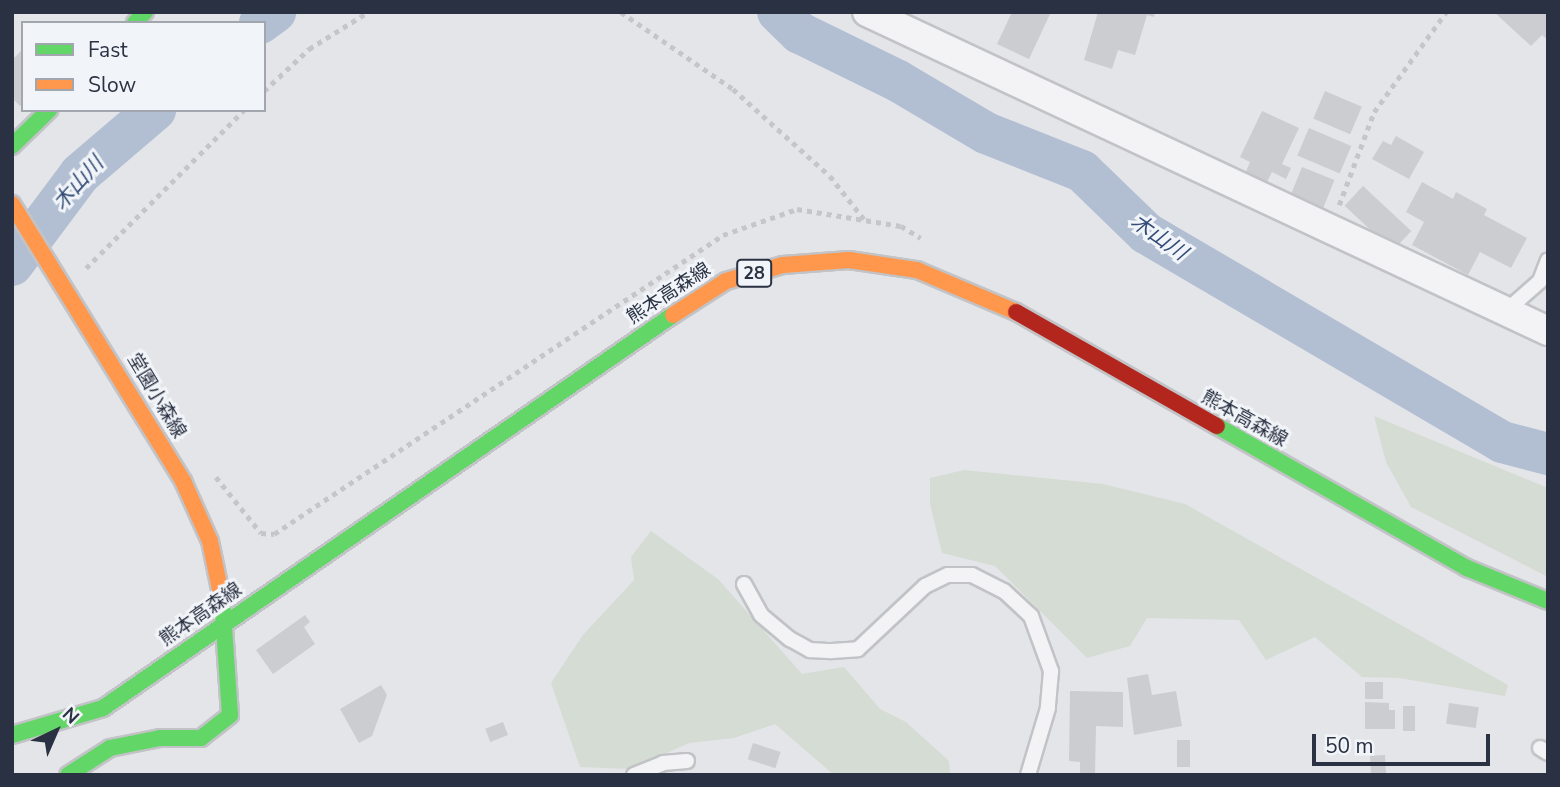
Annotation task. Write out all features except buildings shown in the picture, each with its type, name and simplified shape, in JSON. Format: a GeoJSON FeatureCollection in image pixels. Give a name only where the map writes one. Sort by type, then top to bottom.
{"type":"FeatureCollection","features":[{"type":"Feature","properties":{"kind":"main road"},"geometry":{"type":"LineString","coordinates":[[12,146],[47,112]]}},
{"type":"Feature","properties":{"kind":"main road","name":"堂園小森線"},"geometry":{"type":"LineString","coordinates":[[12,204],[67,288],[189,493],[220,575],[221,627],[230,715],[201,738],[160,738],[110,748],[68,775]]}},
{"type":"Feature","properties":{"kind":"main road","name":"熊本高森線"},"geometry":{"type":"LineString","coordinates":[[12,735],[103,708],[726,281],[783,265],[849,260],[917,270],[994,299],[1467,568],[1548,601]]}},
{"type":"Feature","properties":{"kind":"street"},"geometry":{"type":"LineString","coordinates":[[867,12],[1548,331]]}},
{"type":"Feature","properties":{"kind":"lane"},"geometry":{"type":"LineString","coordinates":[[1506,311],[1544,283],[1548,260]]}},
{"type":"Feature","properties":{"kind":"lane"},"geometry":{"type":"LineString","coordinates":[[744,584],[761,615],[790,639],[810,650],[832,651],[859,649],[925,586],[948,575],[972,575],[1003,591],[1031,615],[1051,671],[1048,708],[1028,775]]}},
{"type":"Feature","properties":{"kind":"lane"},"geometry":{"type":"LineString","coordinates":[[634,775],[663,763],[687,761]]}},
{"type":"Feature","properties":{"kind":"path"},"geometry":{"type":"LineString","coordinates":[[266,89],[309,50],[368,12]]}},
{"type":"Feature","properties":{"kind":"path"},"geometry":{"type":"LineString","coordinates":[[621,12],[733,89],[830,176],[864,220]]}},
{"type":"Feature","properties":{"kind":"path"},"geometry":{"type":"LineString","coordinates":[[1330,229],[1374,113],[1446,12]]}},
{"type":"Feature","properties":{"kind":"path"},"geometry":{"type":"LineString","coordinates":[[67,288],[242,112]]}},
{"type":"Feature","properties":{"kind":"path"},"geometry":{"type":"LineString","coordinates":[[210,468],[261,533],[274,534],[723,235],[797,209],[901,226],[933,246]]}},
{"type":"Feature","properties":{"kind":"shaded area"},"geometry":{"type":"Polygon","coordinates":[[[1374,416],[1548,488],[1548,577],[1411,507],[1386,462],[1374,416]]]}},
{"type":"Feature","properties":{"kind":"shaded area"},"geometry":{"type":"Polygon","coordinates":[[[964,470],[1103,484],[1185,504],[1508,685],[1505,696],[1399,678],[1362,677],[1315,637],[1266,660],[1239,620],[1147,618],[1130,646],[1087,658],[995,566],[942,553],[930,504],[930,478],[964,470]]]}},
{"type":"Feature","properties":{"kind":"shaded area"},"geometry":{"type":"Polygon","coordinates":[[[651,531],[718,579],[802,674],[844,667],[880,709],[906,722],[949,761],[950,775],[834,775],[775,724],[734,738],[689,743],[631,769],[580,767],[551,683],[583,635],[634,580],[631,557],[651,531]]]}},
{"type":"Feature","properties":{"kind":"waterway","name":"木山川"},"geometry":{"type":"LineString","coordinates":[[263,21],[275,12]]}},
{"type":"Feature","properties":{"kind":"waterway","name":"木山川"},"geometry":{"type":"LineString","coordinates":[[778,12],[800,33],[898,81],[986,133],[1082,171],[1146,233],[1502,442],[1548,454]]}},
{"type":"Feature","properties":{"kind":"waterway","name":"木山川"},"geometry":{"type":"LineString","coordinates":[[12,265],[80,174],[153,112]]}},
{"type":"Feature","properties":{"kind":"traffic: fast"},"geometry":{"type":"LineString","coordinates":[[137,21],[145,12]]}},
{"type":"Feature","properties":{"kind":"traffic: fast"},"geometry":{"type":"LineString","coordinates":[[12,146],[47,112]]}},
{"type":"Feature","properties":{"kind":"traffic: fast"},"geometry":{"type":"LineString","coordinates":[[12,735],[103,708],[673,315]]}},
{"type":"Feature","properties":{"kind":"traffic: fast"},"geometry":{"type":"LineString","coordinates":[[1217,426],[1467,568],[1548,601]]}},
{"type":"Feature","properties":{"kind":"traffic: fast"},"geometry":{"type":"LineString","coordinates":[[68,775],[110,748],[160,738],[201,738],[230,715],[222,599]]}},
{"type":"Feature","properties":{"kind":"traffic: slow"},"geometry":{"type":"LineString","coordinates":[[12,204],[183,481],[210,541],[222,599]]}},
{"type":"Feature","properties":{"kind":"traffic: slow"},"geometry":{"type":"LineString","coordinates":[[673,315],[726,281],[783,265],[849,260],[917,270],[1016,312]]}},
{"type":"Feature","properties":{"kind":"traffic: jam"},"geometry":{"type":"LineString","coordinates":[[1016,312],[1217,426]]}}]}
